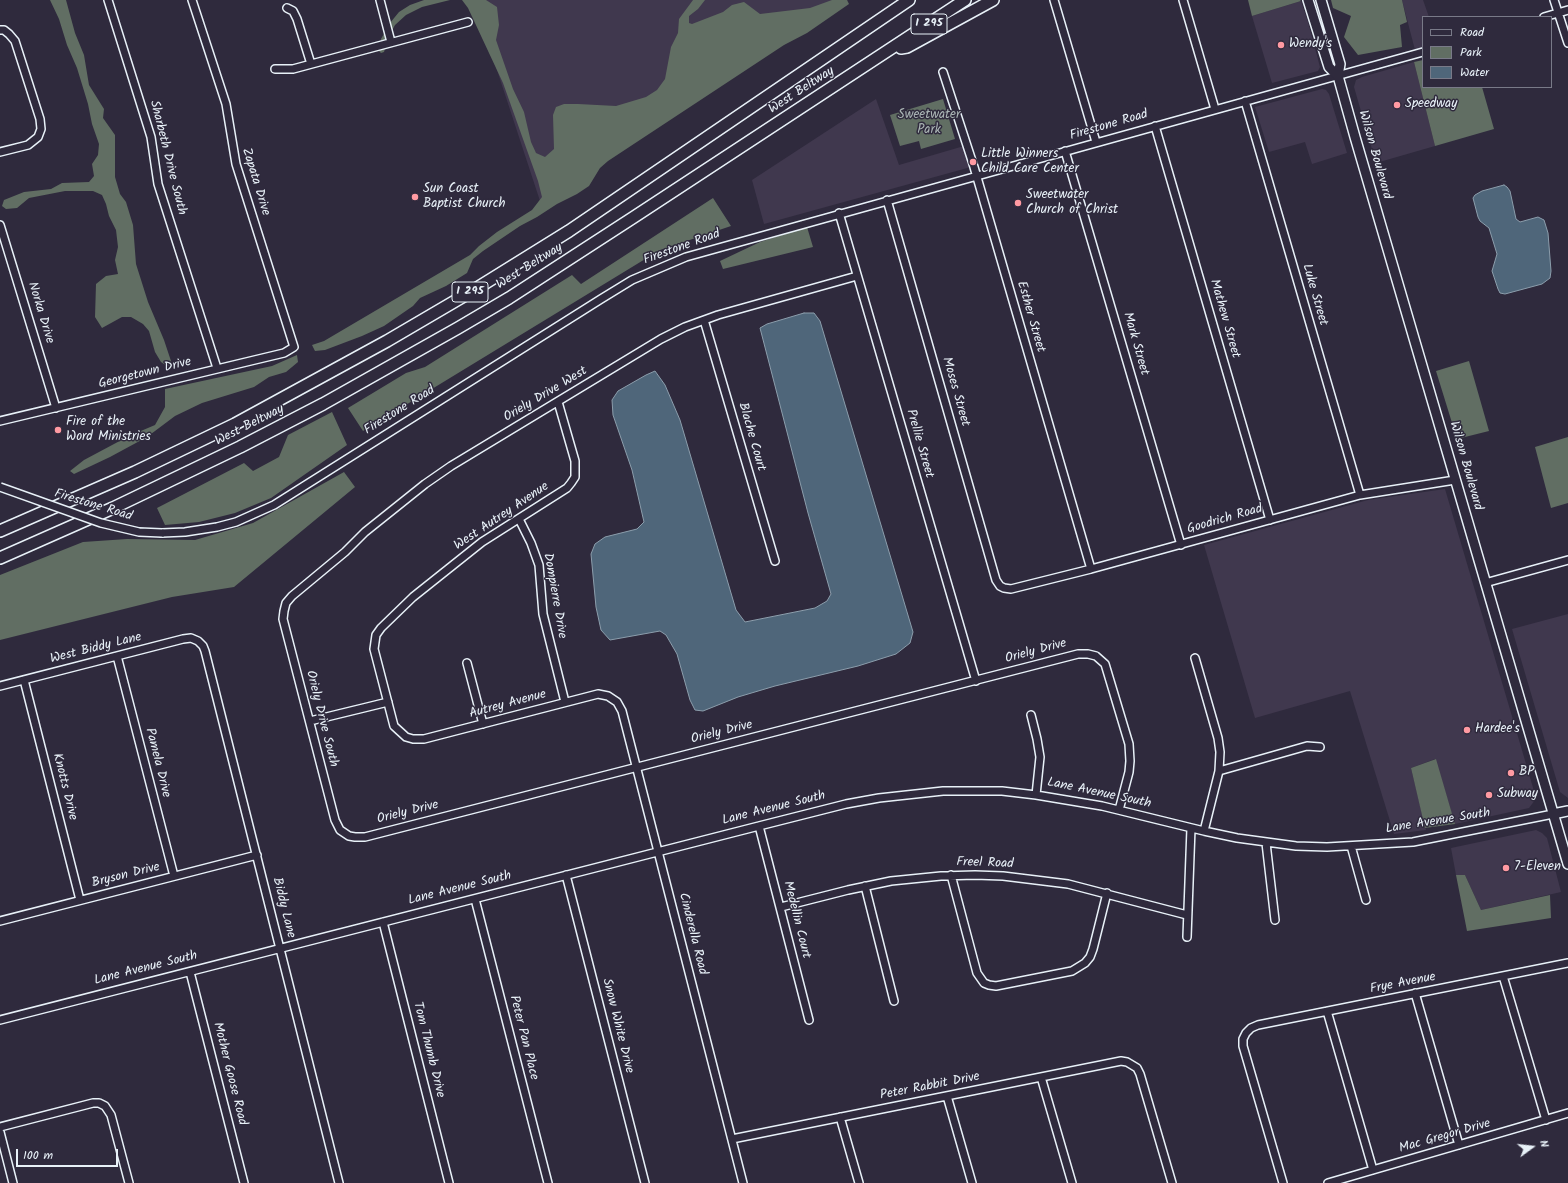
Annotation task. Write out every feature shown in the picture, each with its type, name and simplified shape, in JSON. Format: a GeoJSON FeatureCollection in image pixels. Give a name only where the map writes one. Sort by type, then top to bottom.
{"type":"FeatureCollection","features":[{"type":"Feature","properties":{"kind":"highway","name":"West Beltway"},"geometry":{"type":"LineString","coordinates":[[0,531],[135,472],[235,424],[394,337],[474,290],[569,231],[909,0]]}},
{"type":"Feature","properties":{"kind":"highway","name":"West Beltway"},"geometry":{"type":"LineString","coordinates":[[0,558],[173,480],[268,433],[385,370],[509,298],[965,0]]}},
{"type":"Feature","properties":{"kind":"highway"},"geometry":{"type":"LineString","coordinates":[[892,49],[907,47],[993,0]]}},
{"type":"Feature","properties":{"kind":"main road","name":"Wilson Boulevard"},"geometry":{"type":"LineString","coordinates":[[1308,0],[1329,67],[1338,76]]}},
{"type":"Feature","properties":{"kind":"main road","name":"Wilson Boulevard"},"geometry":{"type":"LineString","coordinates":[[1321,0],[1340,64],[1338,76],[1568,864]]}},
{"type":"Feature","properties":{"kind":"main road","name":"Lane Avenue South"},"geometry":{"type":"LineString","coordinates":[[1553,814],[1568,811]]}},
{"type":"Feature","properties":{"kind":"street"},"geometry":{"type":"LineString","coordinates":[[108,1],[116,0]]}},
{"type":"Feature","properties":{"kind":"street","name":"Zapata Drive"},"geometry":{"type":"LineString","coordinates":[[192,0],[226,104],[236,164],[294,347]]}},
{"type":"Feature","properties":{"kind":"street"},"geometry":{"type":"LineString","coordinates":[[380,0],[390,42]]}},
{"type":"Feature","properties":{"kind":"street"},"geometry":{"type":"LineString","coordinates":[[1054,0],[1096,142]]}},
{"type":"Feature","properties":{"kind":"street"},"geometry":{"type":"LineString","coordinates":[[1183,0],[1215,110]]}},
{"type":"Feature","properties":{"kind":"street"},"geometry":{"type":"LineString","coordinates":[[1554,0],[1568,43]]}},
{"type":"Feature","properties":{"kind":"street","name":"Sharbeth Drive South"},"geometry":{"type":"LineString","coordinates":[[108,1],[151,137],[158,184],[217,368]]}},
{"type":"Feature","properties":{"kind":"street"},"geometry":{"type":"LineString","coordinates":[[287,8],[293,11],[297,19],[311,64]]}},
{"type":"Feature","properties":{"kind":"street"},"geometry":{"type":"LineString","coordinates":[[1548,16],[1568,10]]}},
{"type":"Feature","properties":{"kind":"street"},"geometry":{"type":"LineString","coordinates":[[275,69],[293,69],[468,22]]}},
{"type":"Feature","properties":{"kind":"street"},"geometry":{"type":"LineString","coordinates":[[0,152],[28,145],[38,137],[41,129],[40,119],[14,41],[2,30]]}},
{"type":"Feature","properties":{"kind":"street","name":"Firestone Road"},"geometry":{"type":"LineString","coordinates":[[0,488],[101,523],[139,532],[185,532],[217,527],[243,519],[274,505],[632,280],[686,257],[839,213],[1422,52]]}},
{"type":"Feature","properties":{"kind":"street","name":"Esther Street"},"geometry":{"type":"LineString","coordinates":[[943,72],[977,176],[1091,569]]}},
{"type":"Feature","properties":{"kind":"street","name":"Luke Street"},"geometry":{"type":"LineString","coordinates":[[1245,101],[1360,495]]}},
{"type":"Feature","properties":{"kind":"street","name":"Mathew Street"},"geometry":{"type":"LineString","coordinates":[[1155,126],[1270,520]]}},
{"type":"Feature","properties":{"kind":"street","name":"Mark Street"},"geometry":{"type":"LineString","coordinates":[[1065,151],[1181,545]]}},
{"type":"Feature","properties":{"kind":"street","name":"Moses Street"},"geometry":{"type":"LineString","coordinates":[[887,200],[996,580],[1000,586],[1004,588]]}},
{"type":"Feature","properties":{"kind":"street","name":"Prellie Street"},"geometry":{"type":"LineString","coordinates":[[839,213],[976,680]]}},
{"type":"Feature","properties":{"kind":"street","name":"Norka Drive"},"geometry":{"type":"LineString","coordinates":[[0,225],[56,408]]}},
{"type":"Feature","properties":{"kind":"street","name":"Oriely Drive West"},"geometry":{"type":"LineString","coordinates":[[286,603],[292,596],[345,552],[365,532],[425,484],[451,466],[661,339],[704,320],[750,305],[857,276]]}},
{"type":"Feature","properties":{"kind":"street","name":"Blache Court"},"geometry":{"type":"LineString","coordinates":[[704,320],[775,561]]}},
{"type":"Feature","properties":{"kind":"street","name":"Georgetown Drive"},"geometry":{"type":"LineString","coordinates":[[0,421],[284,353],[294,347]]}},
{"type":"Feature","properties":{"kind":"street","name":"West Autrey Avenue"},"geometry":{"type":"LineString","coordinates":[[388,702],[374,649],[376,635],[381,628],[413,597],[482,542],[566,488],[575,477],[575,461],[558,402]]}},
{"type":"Feature","properties":{"kind":"street","name":"Goodrich Road"},"geometry":{"type":"LineString","coordinates":[[1004,588],[1011,589],[1091,569],[1360,495],[1455,480]]}},
{"type":"Feature","properties":{"kind":"street","name":"Dompierre Drive"},"geometry":{"type":"LineString","coordinates":[[519,519],[531,542],[539,565],[543,614],[565,702]]}},
{"type":"Feature","properties":{"kind":"street"},"geometry":{"type":"LineString","coordinates":[[1485,583],[1568,560]]}},
{"type":"Feature","properties":{"kind":"street","name":"Oriely Drive South"},"geometry":{"type":"LineString","coordinates":[[286,603],[284,619],[334,820],[340,830],[349,836]]}},
{"type":"Feature","properties":{"kind":"street","name":"West Biddy Lane"},"geometry":{"type":"LineString","coordinates":[[0,686],[183,639],[192,638],[198,642]]}},
{"type":"Feature","properties":{"kind":"street","name":"Biddy Lane"},"geometry":{"type":"LineString","coordinates":[[198,642],[205,652],[281,948],[339,1183]]}},
{"type":"Feature","properties":{"kind":"street","name":"Oriely Drive"},"geometry":{"type":"LineString","coordinates":[[349,836],[365,836],[1078,654],[1096,656],[1104,664],[1108,672],[1130,753],[1129,772],[1119,810]]}},
{"type":"Feature","properties":{"kind":"street","name":"Pamela Drive"},"geometry":{"type":"LineString","coordinates":[[117,656],[174,876]]}},
{"type":"Feature","properties":{"kind":"street"},"geometry":{"type":"LineString","coordinates":[[1195,658],[1219,745],[1219,771],[1204,831]]}},
{"type":"Feature","properties":{"kind":"street"},"geometry":{"type":"LineString","coordinates":[[467,663],[483,724]]}},
{"type":"Feature","properties":{"kind":"street","name":"Knotts Drive"},"geometry":{"type":"LineString","coordinates":[[24,680],[80,900]]}},
{"type":"Feature","properties":{"kind":"street","name":"Autrey Avenue"},"geometry":{"type":"LineString","coordinates":[[388,702],[394,726],[406,737],[413,739],[424,739],[598,694],[608,696]]}},
{"type":"Feature","properties":{"kind":"street","name":"Cinderella Road"},"geometry":{"type":"LineString","coordinates":[[608,696],[617,702],[622,711],[743,1183]]}},
{"type":"Feature","properties":{"kind":"street"},"geometry":{"type":"LineString","coordinates":[[310,721],[388,702]]}},
{"type":"Feature","properties":{"kind":"street"},"geometry":{"type":"LineString","coordinates":[[1031,715],[1040,757],[1036,795]]}},
{"type":"Feature","properties":{"kind":"street"},"geometry":{"type":"LineString","coordinates":[[1219,771],[1307,746],[1320,747]]}},
{"type":"Feature","properties":{"kind":"street","name":"Lane Avenue South"},"geometry":{"type":"LineString","coordinates":[[0,1020],[846,804],[910,794],[1002,791],[1036,795],[1119,810],[1204,831],[1266,843],[1296,846],[1351,846],[1413,842],[1553,814]]}},
{"type":"Feature","properties":{"kind":"street","name":"Medellin Court"},"geometry":{"type":"LineString","coordinates":[[759,826],[809,1020]]}},
{"type":"Feature","properties":{"kind":"street"},"geometry":{"type":"LineString","coordinates":[[1187,936],[1191,828]]}},
{"type":"Feature","properties":{"kind":"street"},"geometry":{"type":"LineString","coordinates":[[1266,843],[1275,920]]}},
{"type":"Feature","properties":{"kind":"street"},"geometry":{"type":"LineString","coordinates":[[1351,846],[1366,900]]}},
{"type":"Feature","properties":{"kind":"street","name":"Bryson Drive"},"geometry":{"type":"LineString","coordinates":[[0,921],[257,855]]}},
{"type":"Feature","properties":{"kind":"street"},"geometry":{"type":"LineString","coordinates":[[951,875],[977,974],[984,983],[996,986],[1072,971],[1085,963],[1090,957],[1093,949],[1107,894]]}},
{"type":"Feature","properties":{"kind":"street","name":"Freel Road"},"geometry":{"type":"LineString","coordinates":[[780,907],[865,886],[916,878],[951,875],[1003,876],[1068,884],[1187,915]]}},
{"type":"Feature","properties":{"kind":"street","name":"Snow White Drive"},"geometry":{"type":"LineString","coordinates":[[566,876],[645,1183]]}},
{"type":"Feature","properties":{"kind":"street"},"geometry":{"type":"LineString","coordinates":[[865,886],[894,1001]]}},
{"type":"Feature","properties":{"kind":"street","name":"Peter Pan Place"},"geometry":{"type":"LineString","coordinates":[[475,898],[548,1183]]}},
{"type":"Feature","properties":{"kind":"street","name":"Tom Thumb Drive"},"geometry":{"type":"LineString","coordinates":[[383,922],[449,1183]]}},
{"type":"Feature","properties":{"kind":"street","name":"Frye Avenue"},"geometry":{"type":"LineString","coordinates":[[1283,1183],[1243,1046],[1243,1039],[1251,1028],[1258,1025],[1568,963]]}},
{"type":"Feature","properties":{"kind":"street","name":"Mother Goose Road"},"geometry":{"type":"LineString","coordinates":[[190,972],[244,1183]]}},
{"type":"Feature","properties":{"kind":"street"},"geometry":{"type":"LineString","coordinates":[[1503,976],[1546,1120]]}},
{"type":"Feature","properties":{"kind":"street"},"geometry":{"type":"LineString","coordinates":[[1415,993],[1459,1145]]}},
{"type":"Feature","properties":{"kind":"street"},"geometry":{"type":"LineString","coordinates":[[1327,1011],[1373,1170]]}},
{"type":"Feature","properties":{"kind":"street","name":"Peter Rabbit Drive"},"geometry":{"type":"LineString","coordinates":[[732,1139],[1121,1061],[1133,1064],[1140,1074],[1172,1183]]}},
{"type":"Feature","properties":{"kind":"street"},"geometry":{"type":"LineString","coordinates":[[1041,1077],[1072,1183]]}},
{"type":"Feature","properties":{"kind":"street"},"geometry":{"type":"LineString","coordinates":[[947,1096],[972,1183]]}},
{"type":"Feature","properties":{"kind":"street"},"geometry":{"type":"LineString","coordinates":[[0,1127],[93,1103],[99,1103],[104,1106],[111,1116],[129,1183]]}},
{"type":"Feature","properties":{"kind":"street","name":"Mac Gregor Drive"},"geometry":{"type":"LineString","coordinates":[[1328,1183],[1568,1113]]}},
{"type":"Feature","properties":{"kind":"street"},"geometry":{"type":"LineString","coordinates":[[840,1117],[859,1183]]}},
{"type":"Feature","properties":{"kind":"street"},"geometry":{"type":"LineString","coordinates":[[0,1132],[13,1183]]}},
{"type":"Feature","properties":{"kind":"shaded area"},"geometry":{"type":"Polygon","coordinates":[[[474,0],[848,0],[541,204],[474,0]]]}},
{"type":"Feature","properties":{"kind":"shaded area"},"geometry":{"type":"Polygon","coordinates":[[[1402,0],[1423,0],[1429,16],[1422,16],[1422,48],[1415,50],[1402,0]]]}},
{"type":"Feature","properties":{"kind":"shaded area"},"geometry":{"type":"Polygon","coordinates":[[[1301,1],[1320,67],[1318,71],[1272,83],[1252,16],[1301,1]]]}},
{"type":"Feature","properties":{"kind":"shaded area"},"geometry":{"type":"Polygon","coordinates":[[[1414,62],[1435,146],[1376,163],[1354,87],[1356,80],[1414,62]]]}},
{"type":"Feature","properties":{"kind":"shaded area"},"geometry":{"type":"Polygon","coordinates":[[[1322,89],[1326,90],[1329,94],[1347,153],[1312,164],[1305,142],[1269,152],[1255,107],[1322,89]]]}},
{"type":"Feature","properties":{"kind":"shaded area"},"geometry":{"type":"Polygon","coordinates":[[[876,99],[899,165],[964,146],[971,167],[764,224],[752,180],[876,99]]]}},
{"type":"Feature","properties":{"kind":"shaded area"},"geometry":{"type":"Polygon","coordinates":[[[1445,489],[1534,791],[1535,800],[1529,808],[1455,824],[1435,759],[1411,768],[1426,830],[1394,834],[1350,691],[1255,718],[1204,545],[1368,500],[1445,489]]]}},
{"type":"Feature","properties":{"kind":"shaded area"},"geometry":{"type":"Polygon","coordinates":[[[1568,614],[1568,798],[1560,792],[1512,629],[1568,614]]]}},
{"type":"Feature","properties":{"kind":"shaded area"},"geometry":{"type":"Polygon","coordinates":[[[1536,830],[1547,838],[1561,892],[1481,910],[1465,875],[1456,875],[1451,848],[1536,830]]]}},
{"type":"Feature","properties":{"kind":"green space"},"geometry":{"type":"Polygon","coordinates":[[[50,0],[66,0],[75,33],[84,55],[89,85],[104,109],[103,118],[115,135],[115,177],[120,194],[126,202],[133,225],[136,264],[148,302],[164,340],[172,364],[168,367],[161,362],[155,352],[149,331],[143,324],[131,317],[122,317],[102,328],[95,317],[96,284],[106,276],[118,274],[115,260],[118,247],[116,230],[109,216],[102,195],[93,191],[65,191],[29,198],[17,208],[6,209],[2,206],[4,200],[24,192],[51,189],[62,183],[89,182],[94,176],[92,164],[98,155],[99,144],[77,68],[67,45],[59,19],[50,0]]]}},
{"type":"Feature","properties":{"kind":"green space"},"geometry":{"type":"Polygon","coordinates":[[[424,0],[450,0],[422,7],[406,15],[395,25],[388,38],[384,52],[381,53],[379,51],[381,39],[390,23],[399,12],[410,5],[424,0]]]}},
{"type":"Feature","properties":{"kind":"green space"},"geometry":{"type":"Polygon","coordinates":[[[462,0],[486,0],[497,7],[499,25],[496,40],[513,89],[524,112],[531,142],[536,153],[545,157],[554,149],[553,115],[556,107],[564,104],[616,106],[646,97],[657,90],[665,79],[671,47],[678,33],[679,19],[693,0],[705,0],[698,9],[689,16],[689,23],[692,24],[723,12],[732,5],[744,2],[760,14],[810,8],[832,0],[847,0],[849,4],[807,33],[784,45],[608,161],[600,168],[589,186],[520,226],[483,251],[473,259],[467,273],[446,286],[420,298],[413,306],[384,326],[325,350],[315,351],[312,345],[324,341],[470,255],[497,232],[532,210],[542,197],[538,181],[503,83],[468,8],[462,0]]]}},
{"type":"Feature","properties":{"kind":"green space"},"geometry":{"type":"Polygon","coordinates":[[[1248,0],[1300,0],[1301,1],[1252,16],[1248,0]]]}},
{"type":"Feature","properties":{"kind":"green space"},"geometry":{"type":"Polygon","coordinates":[[[1331,0],[1402,0],[1407,22],[1400,25],[1402,47],[1358,55],[1344,37],[1351,16],[1333,8],[1331,0]]]}},
{"type":"Feature","properties":{"kind":"green space"},"geometry":{"type":"Polygon","coordinates":[[[1422,60],[1422,88],[1482,88],[1494,129],[1435,146],[1414,62],[1422,60]]]}},
{"type":"Feature","properties":{"kind":"green space","name":"Sweetwater Park"},"geometry":{"type":"Polygon","coordinates":[[[943,99],[955,139],[921,149],[919,141],[900,146],[890,115],[943,99]]]}},
{"type":"Feature","properties":{"kind":"green space"},"geometry":{"type":"Polygon","coordinates":[[[713,198],[731,226],[660,250],[363,431],[348,408],[406,373],[425,367],[572,275],[581,284],[713,198]]]}},
{"type":"Feature","properties":{"kind":"green space"},"geometry":{"type":"Polygon","coordinates":[[[807,227],[813,247],[723,269],[720,261],[760,242],[807,227]]]}},
{"type":"Feature","properties":{"kind":"green space"},"geometry":{"type":"Polygon","coordinates":[[[297,355],[298,362],[286,372],[269,377],[254,387],[202,403],[175,416],[147,437],[110,457],[74,474],[70,471],[84,460],[129,436],[155,425],[165,407],[165,389],[272,366],[297,355]]]}},
{"type":"Feature","properties":{"kind":"green space"},"geometry":{"type":"Polygon","coordinates":[[[1469,361],[1489,431],[1457,439],[1436,371],[1469,361]]]}},
{"type":"Feature","properties":{"kind":"green space"},"geometry":{"type":"Polygon","coordinates":[[[332,412],[347,445],[271,498],[235,513],[199,522],[165,525],[157,508],[244,463],[253,471],[279,457],[288,435],[332,412]]]}},
{"type":"Feature","properties":{"kind":"green space"},"geometry":{"type":"Polygon","coordinates":[[[1568,437],[1568,503],[1551,508],[1535,447],[1568,437]]]}},
{"type":"Feature","properties":{"kind":"green space"},"geometry":{"type":"Polygon","coordinates":[[[344,472],[355,487],[234,587],[172,597],[0,640],[0,575],[83,542],[127,539],[195,540],[253,523],[344,472]]]}},
{"type":"Feature","properties":{"kind":"green space"},"geometry":{"type":"Polygon","coordinates":[[[1436,759],[1455,824],[1425,828],[1411,768],[1436,759]]]}},
{"type":"Feature","properties":{"kind":"green space"},"geometry":{"type":"Polygon","coordinates":[[[1456,875],[1465,875],[1481,910],[1550,895],[1551,918],[1467,931],[1456,875]]]}},
{"type":"Feature","properties":{"kind":"water"},"geometry":{"type":"Polygon","coordinates":[[[1504,185],[1510,191],[1516,219],[1520,222],[1538,217],[1544,220],[1548,233],[1551,271],[1550,278],[1542,284],[1505,294],[1500,293],[1492,271],[1497,254],[1489,228],[1480,221],[1473,198],[1482,191],[1504,185]]]}},
{"type":"Feature","properties":{"kind":"water"},"geometry":{"type":"Polygon","coordinates":[[[804,313],[814,313],[820,321],[913,632],[910,643],[896,654],[858,666],[775,686],[738,697],[703,711],[695,710],[690,700],[677,654],[666,635],[660,631],[610,640],[601,630],[596,607],[591,554],[595,544],[605,537],[637,529],[644,522],[632,470],[613,415],[612,400],[618,391],[655,371],[665,385],[680,420],[736,610],[745,622],[815,608],[827,601],[831,594],[808,513],[760,328],[767,324],[804,313]]]}},
{"type":"Feature","properties":{"kind":"place","name":"Wendy's"},"geometry":{"type":"Point","coordinates":[1281,45]}},
{"type":"Feature","properties":{"kind":"place","name":"Speedway"},"geometry":{"type":"Point","coordinates":[1397,105]}},
{"type":"Feature","properties":{"kind":"place","name":"Little Winners Child Care Center"},"geometry":{"type":"Point","coordinates":[973,162]}},
{"type":"Feature","properties":{"kind":"place","name":"Sun Coast Baptist Church"},"geometry":{"type":"Point","coordinates":[415,197]}},
{"type":"Feature","properties":{"kind":"place","name":"Sweetwater Church of Christ"},"geometry":{"type":"Point","coordinates":[1018,203]}},
{"type":"Feature","properties":{"kind":"place","name":"Fire of the Word Ministries"},"geometry":{"type":"Point","coordinates":[58,430]}},
{"type":"Feature","properties":{"kind":"place","name":"Hardee's"},"geometry":{"type":"Point","coordinates":[1467,730]}},
{"type":"Feature","properties":{"kind":"place","name":"BP"},"geometry":{"type":"Point","coordinates":[1511,773]}},
{"type":"Feature","properties":{"kind":"place","name":"Subway"},"geometry":{"type":"Point","coordinates":[1489,795]}},
{"type":"Feature","properties":{"kind":"place","name":"7-Eleven"},"geometry":{"type":"Point","coordinates":[1506,868]}}]}
